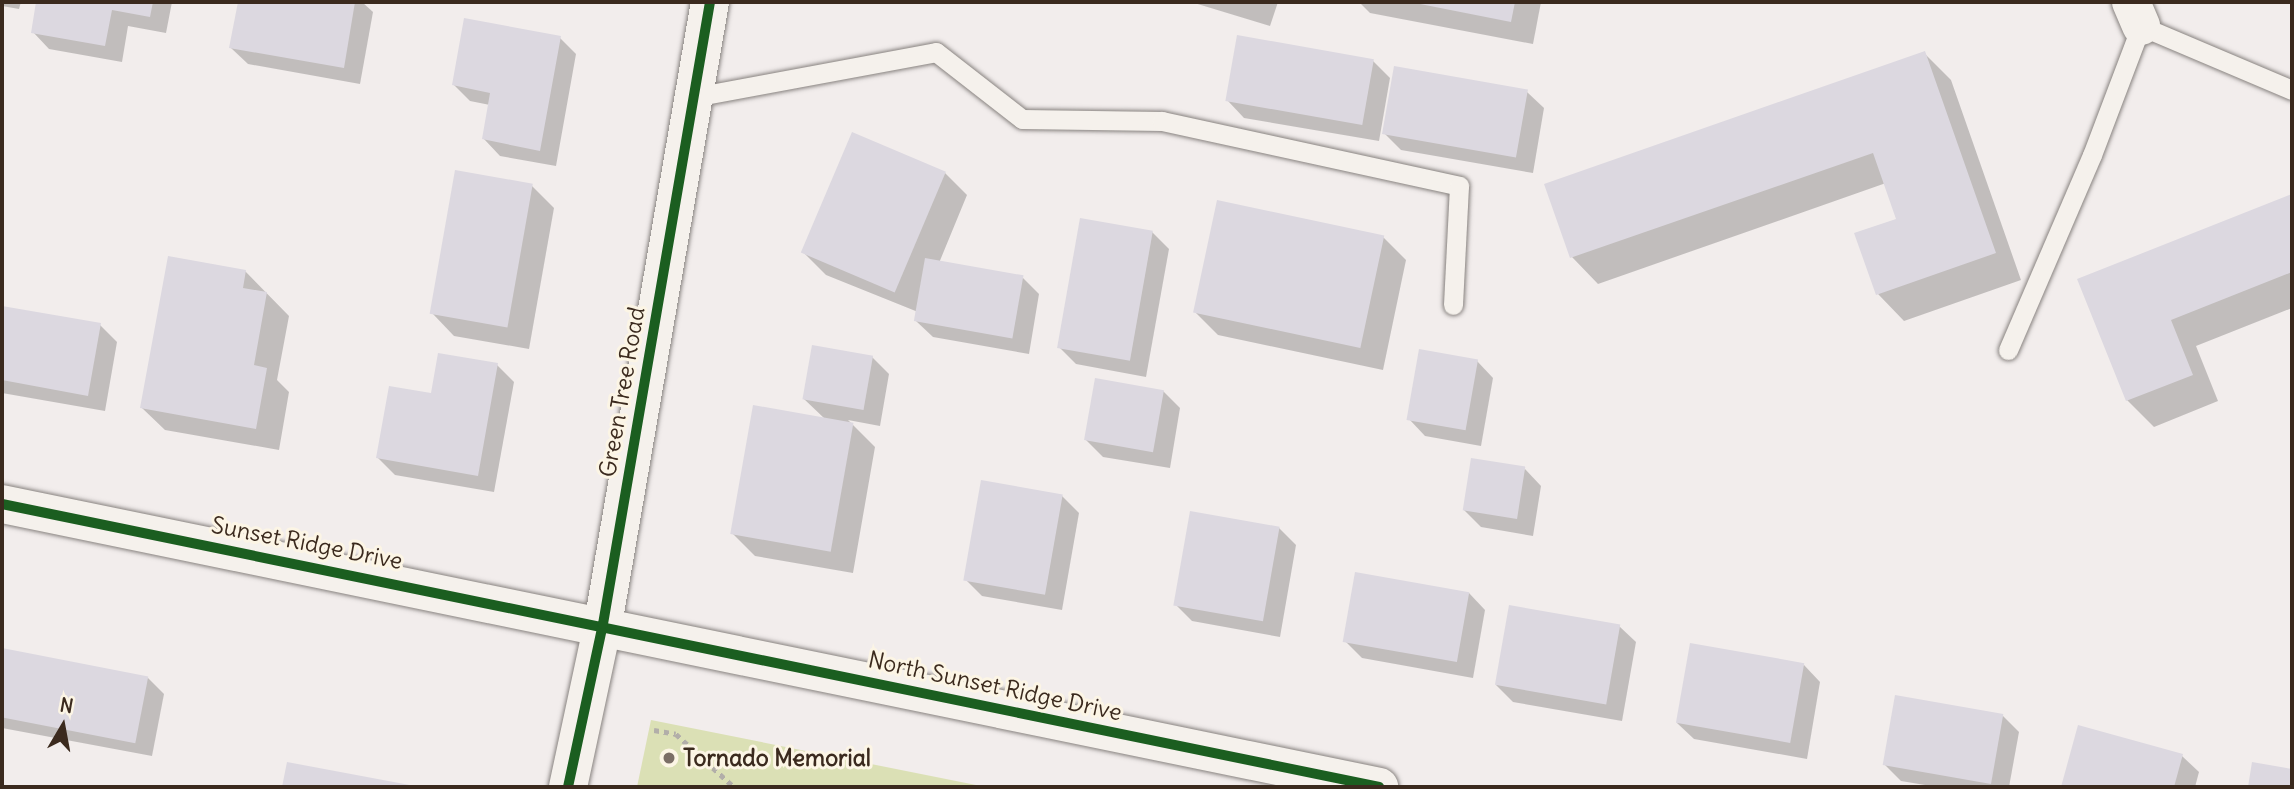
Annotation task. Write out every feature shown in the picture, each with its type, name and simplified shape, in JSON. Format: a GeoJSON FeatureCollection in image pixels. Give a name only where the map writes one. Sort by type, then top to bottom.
{"type":"FeatureCollection","features":[{"type":"Feature","properties":{"kind":"street","name":"Green Tree Road"},"geometry":{"type":"LineString","coordinates":[[568,787],[603,624],[710,2]]}},
{"type":"Feature","properties":{"kind":"street","name":"Sunset Ridge Drive"},"geometry":{"type":"LineString","coordinates":[[2,504],[603,624]]}},
{"type":"Feature","properties":{"kind":"street","name":"North Sunset Ridge Drive"},"geometry":{"type":"LineString","coordinates":[[603,624],[1291,779],[1379,787]]}},
{"type":"Feature","properties":{"kind":"lane"},"geometry":{"type":"LineString","coordinates":[[2008,350],[2092,155],[2136,14],[2292,90]]}},
{"type":"Feature","properties":{"kind":"lane"},"geometry":{"type":"LineString","coordinates":[[694,97],[936,52],[1022,119],[1161,121],[1459,186],[1453,305]]}},
{"type":"Feature","properties":{"kind":"path"},"geometry":{"type":"LineString","coordinates":[[654,730],[676,734],[733,787]]}},
{"type":"Feature","properties":{"kind":"green space"},"geometry":{"type":"Polygon","coordinates":[[[651,720],[986,787],[637,787],[651,720]]]}},
{"type":"Feature","properties":{"kind":"building"},"geometry":{"type":"Polygon","coordinates":[[[36,2],[153,2],[150,17],[112,10],[105,46],[31,33],[36,2]]]}},
{"type":"Feature","properties":{"kind":"building"},"geometry":{"type":"Polygon","coordinates":[[[238,2],[355,2],[344,68],[229,48],[238,2]]]}},
{"type":"Feature","properties":{"kind":"building"},"geometry":{"type":"Polygon","coordinates":[[[1410,2],[1515,2],[1511,22],[1410,2]]]}},
{"type":"Feature","properties":{"kind":"building"},"geometry":{"type":"Polygon","coordinates":[[[464,18],[561,36],[540,151],[482,139],[490,93],[452,85],[464,18]]]}},
{"type":"Feature","properties":{"kind":"building"},"geometry":{"type":"Polygon","coordinates":[[[1237,35],[1374,59],[1362,125],[1225,101],[1237,35]]]}},
{"type":"Feature","properties":{"kind":"building"},"geometry":{"type":"Polygon","coordinates":[[[1925,51],[1996,253],[1876,295],[1854,233],[1896,219],[1873,153],[1570,258],[1544,184],[1925,51]]]}},
{"type":"Feature","properties":{"kind":"building"},"geometry":{"type":"Polygon","coordinates":[[[1394,66],[1528,90],[1516,158],[1382,134],[1394,66]]]}},
{"type":"Feature","properties":{"kind":"building"},"geometry":{"type":"Polygon","coordinates":[[[852,132],[946,172],[895,292],[801,253],[852,132]]]}},
{"type":"Feature","properties":{"kind":"building"},"geometry":{"type":"Polygon","coordinates":[[[455,170],[533,184],[507,328],[430,314],[455,170]]]}},
{"type":"Feature","properties":{"kind":"building"},"geometry":{"type":"Polygon","coordinates":[[[2292,194],[2292,272],[2171,320],[2193,375],[2126,401],[2077,279],[2292,194]]]}},
{"type":"Feature","properties":{"kind":"building"},"geometry":{"type":"Polygon","coordinates":[[[1217,200],[1384,236],[1360,348],[1193,312],[1217,200]]]}},
{"type":"Feature","properties":{"kind":"building"},"geometry":{"type":"Polygon","coordinates":[[[1080,218],[1153,231],[1130,361],[1057,348],[1080,218]]]}},
{"type":"Feature","properties":{"kind":"building"},"geometry":{"type":"Polygon","coordinates":[[[168,256],[246,270],[243,288],[267,292],[254,365],[267,368],[256,429],[140,408],[168,256]]]}},
{"type":"Feature","properties":{"kind":"building"},"geometry":{"type":"Polygon","coordinates":[[[925,258],[1023,275],[1012,338],[914,321],[925,258]]]}},
{"type":"Feature","properties":{"kind":"building"},"geometry":{"type":"Polygon","coordinates":[[[2,306],[101,323],[88,396],[2,380],[2,306]]]}},
{"type":"Feature","properties":{"kind":"building"},"geometry":{"type":"Polygon","coordinates":[[[812,345],[873,356],[864,410],[802,399],[812,345]]]}},
{"type":"Feature","properties":{"kind":"building"},"geometry":{"type":"Polygon","coordinates":[[[1419,349],[1478,359],[1466,430],[1406,420],[1419,349]]]}},
{"type":"Feature","properties":{"kind":"building"},"geometry":{"type":"Polygon","coordinates":[[[438,353],[498,363],[478,476],[376,458],[389,386],[431,393],[438,353]]]}},
{"type":"Feature","properties":{"kind":"building"},"geometry":{"type":"Polygon","coordinates":[[[1095,378],[1164,390],[1153,452],[1084,440],[1095,378]]]}},
{"type":"Feature","properties":{"kind":"building"},"geometry":{"type":"Polygon","coordinates":[[[753,405],[853,423],[831,552],[730,534],[753,405]]]}},
{"type":"Feature","properties":{"kind":"building"},"geometry":{"type":"Polygon","coordinates":[[[1471,458],[1525,467],[1517,519],[1463,510],[1471,458]]]}},
{"type":"Feature","properties":{"kind":"building"},"geometry":{"type":"Polygon","coordinates":[[[981,480],[1063,494],[1045,595],[963,580],[981,480]]]}},
{"type":"Feature","properties":{"kind":"building"},"geometry":{"type":"Polygon","coordinates":[[[1190,511],[1280,527],[1263,621],[1173,606],[1190,511]]]}},
{"type":"Feature","properties":{"kind":"building"},"geometry":{"type":"Polygon","coordinates":[[[1355,572],[1469,592],[1457,662],[1343,642],[1355,572]]]}},
{"type":"Feature","properties":{"kind":"building"},"geometry":{"type":"Polygon","coordinates":[[[1509,605],[1620,625],[1606,704],[1495,685],[1509,605]]]}},
{"type":"Feature","properties":{"kind":"building"},"geometry":{"type":"Polygon","coordinates":[[[1690,643],[1804,663],[1790,743],[1676,723],[1690,643]]]}},
{"type":"Feature","properties":{"kind":"building"},"geometry":{"type":"Polygon","coordinates":[[[2,648],[148,676],[135,743],[2,717],[2,648]]]}},
{"type":"Feature","properties":{"kind":"building"},"geometry":{"type":"Polygon","coordinates":[[[1895,695],[2003,714],[1991,784],[1883,765],[1895,695]]]}},
{"type":"Feature","properties":{"kind":"building"},"geometry":{"type":"Polygon","coordinates":[[[2078,725],[2183,754],[2174,787],[2061,787],[2078,725]]]}},
{"type":"Feature","properties":{"kind":"building"},"geometry":{"type":"Polygon","coordinates":[[[287,762],[415,786],[415,787],[282,787],[287,762]]]}},
{"type":"Feature","properties":{"kind":"building"},"geometry":{"type":"Polygon","coordinates":[[[2252,762],[2292,769],[2292,787],[2248,787],[2252,762]]]}},
{"type":"Feature","properties":{"kind":"cycle path"},"geometry":{"type":"LineString","coordinates":[[568,787],[603,624],[710,2]]}},
{"type":"Feature","properties":{"kind":"cycle path"},"geometry":{"type":"LineString","coordinates":[[2,504],[1379,787]]}},
{"type":"Feature","properties":{"kind":"place","name":"Tornado Memorial"},"geometry":{"type":"Point","coordinates":[669,758]}}]}
